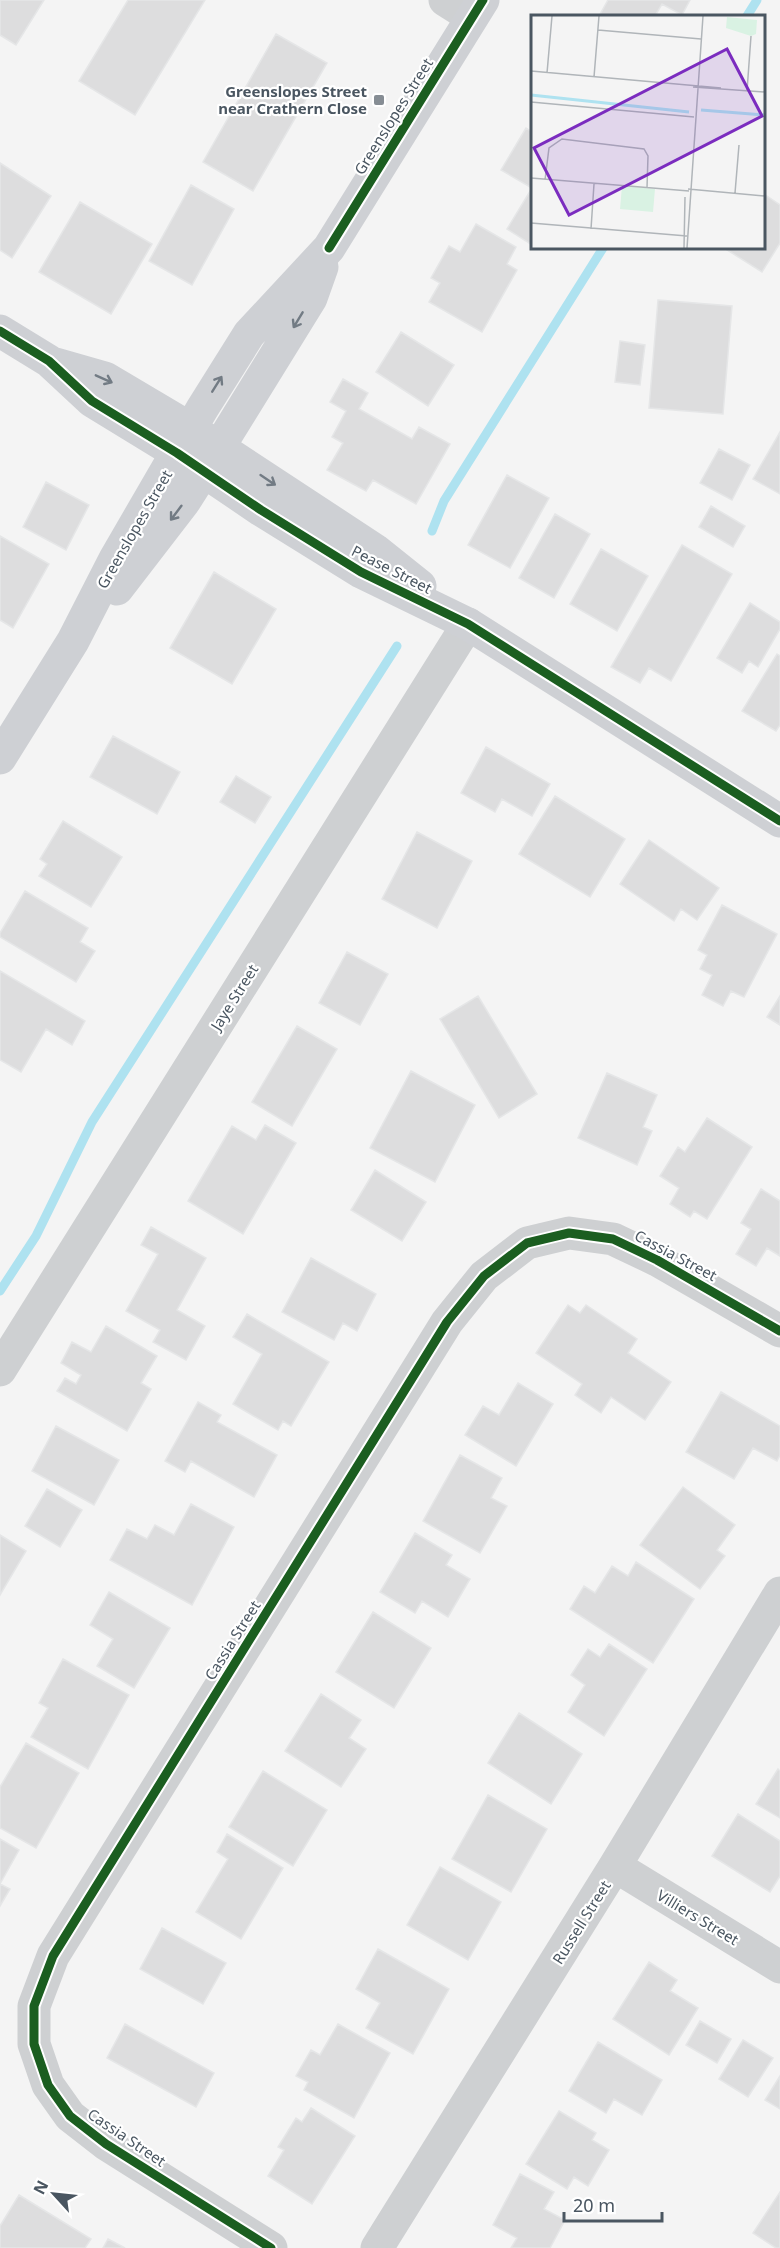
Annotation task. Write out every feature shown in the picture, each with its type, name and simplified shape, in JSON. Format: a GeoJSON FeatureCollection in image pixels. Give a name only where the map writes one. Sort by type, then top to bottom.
{"type":"FeatureCollection","features":[{"type":"Feature","properties":{"kind":"street"},"geometry":{"type":"LineString","coordinates":[[445,0],[478,8]]}},
{"type":"Feature","properties":{"kind":"street","name":"Greenslopes Street"},"geometry":{"type":"LineString","coordinates":[[0,758],[73,641],[115,559],[249,334],[329,248],[478,8]]}},
{"type":"Feature","properties":{"kind":"street","name":"Greenslopes Street"},"geometry":{"type":"LineString","coordinates":[[73,641],[132,571],[184,502],[311,298],[329,248]]}},
{"type":"Feature","properties":{"kind":"street","name":"Pease Street"},"geometry":{"type":"LineString","coordinates":[[0,331],[48,361],[105,378],[184,441],[211,459],[375,550],[468,624],[780,821]]}},
{"type":"Feature","properties":{"kind":"street","name":"Jaye Street"},"geometry":{"type":"LineString","coordinates":[[0,1370],[468,624]]}},
{"type":"Feature","properties":{"kind":"street","name":"Cassia Street"},"geometry":{"type":"LineString","coordinates":[[271,2248],[106,2144],[70,2116],[48,2085],[34,2044],[34,2006],[53,1956],[447,1322],[484,1276],[527,1243],[569,1233],[613,1239],[657,1260],[780,1331]]}},
{"type":"Feature","properties":{"kind":"street","name":"Russell Street"},"geometry":{"type":"LineString","coordinates":[[377,2248],[615,1866],[780,1593]]}},
{"type":"Feature","properties":{"kind":"street","name":"Villiers Street"},"geometry":{"type":"LineString","coordinates":[[615,1866],[780,1967]]}},
{"type":"Feature","properties":{"kind":"building"},"geometry":{"type":"Polygon","coordinates":[[[0,0],[44,0],[16,45],[0,35],[0,0]]]}},
{"type":"Feature","properties":{"kind":"building"},"geometry":{"type":"Polygon","coordinates":[[[128,0],[205,0],[135,115],[79,81],[128,0]]]}},
{"type":"Feature","properties":{"kind":"building"},"geometry":{"type":"Polygon","coordinates":[[[608,0],[690,0],[682,15],[662,4],[656,15],[600,15],[608,0]]]}},
{"type":"Feature","properties":{"kind":"building"},"geometry":{"type":"Polygon","coordinates":[[[276,34],[327,63],[253,191],[203,162],[276,34]]]}},
{"type":"Feature","properties":{"kind":"building"},"geometry":{"type":"Polygon","coordinates":[[[526,128],[531,131],[531,187],[501,170],[526,128]]]}},
{"type":"Feature","properties":{"kind":"building"},"geometry":{"type":"Polygon","coordinates":[[[0,163],[51,196],[12,258],[0,250],[0,163]]]}},
{"type":"Feature","properties":{"kind":"building"},"geometry":{"type":"Polygon","coordinates":[[[191,185],[234,209],[192,285],[149,261],[191,185]]]}},
{"type":"Feature","properties":{"kind":"building"},"geometry":{"type":"Polygon","coordinates":[[[531,190],[531,244],[507,229],[531,190]]]}},
{"type":"Feature","properties":{"kind":"building"},"geometry":{"type":"Polygon","coordinates":[[[765,195],[780,205],[780,243],[762,272],[726,249],[765,249],[765,195]]]}},
{"type":"Feature","properties":{"kind":"building"},"geometry":{"type":"Polygon","coordinates":[[[80,202],[152,244],[111,314],[39,272],[80,202]]]}},
{"type":"Feature","properties":{"kind":"building"},"geometry":{"type":"Polygon","coordinates":[[[476,224],[516,247],[507,264],[517,270],[482,332],[429,302],[440,283],[431,278],[449,246],[460,252],[476,224]]]}},
{"type":"Feature","properties":{"kind":"building"},"geometry":{"type":"Polygon","coordinates":[[[658,300],[732,306],[723,414],[649,408],[658,300]]]}},
{"type":"Feature","properties":{"kind":"building"},"geometry":{"type":"Polygon","coordinates":[[[401,332],[454,365],[428,406],[376,372],[401,332]]]}},
{"type":"Feature","properties":{"kind":"building"},"geometry":{"type":"Polygon","coordinates":[[[620,341],[645,345],[640,385],[615,382],[620,341]]]}},
{"type":"Feature","properties":{"kind":"building"},"geometry":{"type":"Polygon","coordinates":[[[343,379],[368,393],[359,409],[412,439],[419,427],[450,444],[416,504],[373,480],[366,491],[327,470],[343,443],[332,437],[346,411],[330,402],[343,379]]]}},
{"type":"Feature","properties":{"kind":"building"},"geometry":{"type":"Polygon","coordinates":[[[780,432],[780,494],[753,479],[780,432]]]}},
{"type":"Feature","properties":{"kind":"building"},"geometry":{"type":"Polygon","coordinates":[[[719,449],[750,465],[732,500],[700,483],[719,449]]]}},
{"type":"Feature","properties":{"kind":"building"},"geometry":{"type":"Polygon","coordinates":[[[507,475],[549,498],[510,568],[468,545],[507,475]]]}},
{"type":"Feature","properties":{"kind":"building"},"geometry":{"type":"Polygon","coordinates":[[[46,482],[89,505],[66,550],[23,527],[46,482]]]}},
{"type":"Feature","properties":{"kind":"building"},"geometry":{"type":"Polygon","coordinates":[[[711,506],[745,526],[733,547],[699,527],[711,506]]]}},
{"type":"Feature","properties":{"kind":"building"},"geometry":{"type":"Polygon","coordinates":[[[555,514],[590,534],[554,598],[519,578],[555,514]]]}},
{"type":"Feature","properties":{"kind":"building"},"geometry":{"type":"Polygon","coordinates":[[[0,536],[49,564],[13,628],[0,620],[0,536]]]}},
{"type":"Feature","properties":{"kind":"building"},"geometry":{"type":"Polygon","coordinates":[[[682,545],[732,574],[671,681],[649,668],[640,683],[611,667],[682,545]]]}},
{"type":"Feature","properties":{"kind":"building"},"geometry":{"type":"Polygon","coordinates":[[[601,549],[648,576],[617,631],[570,604],[601,549]]]}},
{"type":"Feature","properties":{"kind":"building"},"geometry":{"type":"Polygon","coordinates":[[[214,572],[276,609],[232,684],[170,648],[214,572]]]}},
{"type":"Feature","properties":{"kind":"building"},"geometry":{"type":"Polygon","coordinates":[[[750,603],[780,622],[780,629],[758,667],[749,661],[742,673],[717,658],[750,603]]]}},
{"type":"Feature","properties":{"kind":"building"},"geometry":{"type":"Polygon","coordinates":[[[777,654],[780,656],[780,725],[776,731],[742,711],[777,654]]]}},
{"type":"Feature","properties":{"kind":"building"},"geometry":{"type":"Polygon","coordinates":[[[113,736],[180,772],[157,814],[90,777],[113,736]]]}},
{"type":"Feature","properties":{"kind":"building"},"geometry":{"type":"Polygon","coordinates":[[[486,747],[550,784],[532,816],[502,799],[495,812],[461,793],[486,747]]]}},
{"type":"Feature","properties":{"kind":"building"},"geometry":{"type":"Polygon","coordinates":[[[236,776],[271,797],[255,823],[220,802],[236,776]]]}},
{"type":"Feature","properties":{"kind":"building"},"geometry":{"type":"Polygon","coordinates":[[[555,796],[625,839],[590,897],[519,854],[555,796]]]}},
{"type":"Feature","properties":{"kind":"building"},"geometry":{"type":"Polygon","coordinates":[[[63,821],[122,857],[91,907],[39,876],[47,864],[40,859],[63,821]]]}},
{"type":"Feature","properties":{"kind":"building"},"geometry":{"type":"Polygon","coordinates":[[[417,832],[472,861],[437,928],[382,899],[417,832]]]}},
{"type":"Feature","properties":{"kind":"building"},"geometry":{"type":"Polygon","coordinates":[[[649,840],[719,888],[697,920],[681,909],[674,921],[620,884],[649,840]]]}},
{"type":"Feature","properties":{"kind":"building"},"geometry":{"type":"Polygon","coordinates":[[[25,891],[88,928],[80,942],[95,951],[76,982],[0,937],[0,933],[25,891]]]}},
{"type":"Feature","properties":{"kind":"building"},"geometry":{"type":"Polygon","coordinates":[[[722,905],[777,934],[744,997],[731,991],[723,1006],[702,995],[712,975],[700,969],[707,955],[698,950],[722,905]]]}},
{"type":"Feature","properties":{"kind":"building"},"geometry":{"type":"Polygon","coordinates":[[[347,952],[388,974],[360,1025],[319,1003],[347,952]]]}},
{"type":"Feature","properties":{"kind":"building"},"geometry":{"type":"Polygon","coordinates":[[[0,971],[85,1021],[72,1045],[46,1029],[21,1072],[0,1060],[0,971]]]}},
{"type":"Feature","properties":{"kind":"building"},"geometry":{"type":"Polygon","coordinates":[[[478,996],[537,1094],[499,1118],[440,1019],[478,996]]]}},
{"type":"Feature","properties":{"kind":"building"},"geometry":{"type":"Polygon","coordinates":[[[780,996],[780,1025],[767,1017],[780,996]]]}},
{"type":"Feature","properties":{"kind":"building"},"geometry":{"type":"Polygon","coordinates":[[[297,1026],[337,1049],[292,1126],[252,1102],[297,1026]]]}},
{"type":"Feature","properties":{"kind":"building"},"geometry":{"type":"Polygon","coordinates":[[[411,1071],[475,1105],[435,1182],[370,1148],[411,1071]]]}},
{"type":"Feature","properties":{"kind":"building"},"geometry":{"type":"Polygon","coordinates":[[[607,1073],[657,1095],[643,1127],[652,1131],[637,1165],[578,1138],[607,1073]]]}},
{"type":"Feature","properties":{"kind":"building"},"geometry":{"type":"Polygon","coordinates":[[[707,1118],[752,1147],[707,1219],[694,1211],[690,1217],[670,1204],[679,1188],[660,1176],[678,1147],[685,1152],[707,1118]]]}},
{"type":"Feature","properties":{"kind":"building"},"geometry":{"type":"Polygon","coordinates":[[[265,1125],[296,1143],[243,1234],[188,1201],[232,1126],[256,1140],[265,1125]]]}},
{"type":"Feature","properties":{"kind":"building"},"geometry":{"type":"Polygon","coordinates":[[[375,1170],[426,1202],[402,1241],[351,1210],[375,1170]]]}},
{"type":"Feature","properties":{"kind":"building"},"geometry":{"type":"Polygon","coordinates":[[[761,1189],[780,1201],[780,1256],[767,1248],[756,1266],[736,1254],[751,1229],[741,1223],[761,1189]]]}},
{"type":"Feature","properties":{"kind":"building"},"geometry":{"type":"Polygon","coordinates":[[[151,1227],[206,1258],[177,1310],[205,1326],[186,1360],[153,1342],[160,1330],[126,1311],[158,1254],[141,1245],[151,1227]]]}},
{"type":"Feature","properties":{"kind":"building"},"geometry":{"type":"Polygon","coordinates":[[[311,1258],[376,1294],[357,1331],[343,1323],[334,1340],[282,1312],[311,1258]]]}},
{"type":"Feature","properties":{"kind":"building"},"geometry":{"type":"Polygon","coordinates":[[[568,1305],[580,1313],[586,1305],[637,1339],[628,1353],[671,1382],[645,1420],[611,1397],[601,1413],[575,1395],[582,1384],[536,1353],[568,1305]]]}},
{"type":"Feature","properties":{"kind":"building"},"geometry":{"type":"Polygon","coordinates":[[[247,1314],[329,1362],[291,1426],[283,1421],[278,1430],[233,1404],[262,1354],[233,1337],[247,1314]]]}},
{"type":"Feature","properties":{"kind":"building"},"geometry":{"type":"Polygon","coordinates":[[[106,1326],[157,1356],[141,1383],[151,1389],[127,1431],[57,1391],[65,1378],[76,1384],[81,1375],[61,1363],[72,1342],[91,1352],[106,1326]]]}},
{"type":"Feature","properties":{"kind":"building"},"geometry":{"type":"Polygon","coordinates":[[[518,1383],[553,1404],[516,1466],[465,1435],[483,1406],[499,1415],[518,1383]]]}},
{"type":"Feature","properties":{"kind":"building"},"geometry":{"type":"Polygon","coordinates":[[[721,1392],[780,1426],[780,1455],[777,1461],[753,1448],[734,1479],[686,1452],[721,1392]]]}},
{"type":"Feature","properties":{"kind":"building"},"geometry":{"type":"Polygon","coordinates":[[[198,1402],[221,1415],[217,1422],[277,1455],[254,1497],[191,1461],[185,1472],[165,1461],[198,1402]]]}},
{"type":"Feature","properties":{"kind":"building"},"geometry":{"type":"Polygon","coordinates":[[[56,1426],[119,1460],[94,1505],[32,1471],[56,1426]]]}},
{"type":"Feature","properties":{"kind":"building"},"geometry":{"type":"Polygon","coordinates":[[[460,1455],[502,1478],[491,1498],[507,1506],[480,1553],[423,1521],[460,1455]]]}},
{"type":"Feature","properties":{"kind":"building"},"geometry":{"type":"Polygon","coordinates":[[[683,1487],[735,1525],[717,1550],[725,1556],[700,1589],[640,1545],[683,1487]]]}},
{"type":"Feature","properties":{"kind":"building"},"geometry":{"type":"Polygon","coordinates":[[[47,1489],[82,1510],[60,1547],[25,1526],[47,1489]]]}},
{"type":"Feature","properties":{"kind":"building"},"geometry":{"type":"Polygon","coordinates":[[[191,1504],[234,1527],[192,1605],[110,1560],[127,1529],[147,1539],[155,1525],[174,1535],[191,1504]]]}},
{"type":"Feature","properties":{"kind":"building"},"geometry":{"type":"Polygon","coordinates":[[[415,1533],[452,1555],[446,1565],[470,1579],[448,1617],[422,1601],[415,1613],[380,1592],[415,1533]]]}},
{"type":"Feature","properties":{"kind":"building"},"geometry":{"type":"Polygon","coordinates":[[[0,1535],[26,1551],[0,1595],[0,1535]]]}},
{"type":"Feature","properties":{"kind":"building"},"geometry":{"type":"Polygon","coordinates":[[[636,1562],[694,1599],[653,1663],[570,1609],[584,1586],[595,1593],[612,1566],[628,1576],[636,1562]]]}},
{"type":"Feature","properties":{"kind":"building"},"geometry":{"type":"Polygon","coordinates":[[[109,1592],[170,1628],[134,1688],[97,1666],[113,1639],[90,1625],[109,1592]]]}},
{"type":"Feature","properties":{"kind":"building"},"geometry":{"type":"Polygon","coordinates":[[[373,1612],[431,1648],[394,1708],[336,1672],[373,1612]]]}},
{"type":"Feature","properties":{"kind":"building"},"geometry":{"type":"Polygon","coordinates":[[[609,1644],[647,1669],[604,1736],[568,1712],[585,1685],[571,1675],[588,1649],[600,1657],[609,1644]]]}},
{"type":"Feature","properties":{"kind":"building"},"geometry":{"type":"Polygon","coordinates":[[[63,1659],[129,1695],[88,1769],[31,1737],[48,1708],[39,1703],[63,1659]]]}},
{"type":"Feature","properties":{"kind":"building"},"geometry":{"type":"Polygon","coordinates":[[[321,1694],[361,1720],[349,1738],[366,1749],[341,1787],[285,1751],[321,1694]]]}},
{"type":"Feature","properties":{"kind":"building"},"geometry":{"type":"Polygon","coordinates":[[[519,1713],[582,1754],[551,1804],[488,1763],[519,1713]]]}},
{"type":"Feature","properties":{"kind":"building"},"geometry":{"type":"Polygon","coordinates":[[[26,1743],[79,1773],[36,1848],[0,1828],[0,1787],[26,1743]]]}},
{"type":"Feature","properties":{"kind":"building"},"geometry":{"type":"Polygon","coordinates":[[[778,1769],[780,1771],[780,1818],[756,1804],[778,1769]]]}},
{"type":"Feature","properties":{"kind":"building"},"geometry":{"type":"Polygon","coordinates":[[[263,1771],[327,1810],[293,1866],[229,1827],[263,1771]]]}},
{"type":"Feature","properties":{"kind":"building"},"geometry":{"type":"Polygon","coordinates":[[[488,1795],[547,1829],[511,1892],[452,1859],[488,1795]]]}},
{"type":"Feature","properties":{"kind":"building"},"geometry":{"type":"Polygon","coordinates":[[[738,1814],[780,1841],[780,1876],[770,1892],[712,1856],[738,1814]]]}},
{"type":"Feature","properties":{"kind":"building"},"geometry":{"type":"Polygon","coordinates":[[[227,1834],[283,1868],[241,1939],[196,1912],[228,1859],[217,1852],[227,1834]]]}},
{"type":"Feature","properties":{"kind":"building"},"geometry":{"type":"Polygon","coordinates":[[[0,1839],[19,1850],[0,1884],[0,1839]]]}},
{"type":"Feature","properties":{"kind":"building"},"geometry":{"type":"Polygon","coordinates":[[[440,1867],[501,1902],[468,1960],[407,1925],[440,1867]]]}},
{"type":"Feature","properties":{"kind":"building"},"geometry":{"type":"Polygon","coordinates":[[[0,1884],[10,1889],[0,1906],[0,1884]]]}},
{"type":"Feature","properties":{"kind":"building"},"geometry":{"type":"Polygon","coordinates":[[[162,1928],[226,1963],[203,2004],[140,1969],[162,1928]]]}},
{"type":"Feature","properties":{"kind":"building"},"geometry":{"type":"Polygon","coordinates":[[[378,1949],[449,1989],[413,2054],[366,2028],[380,2003],[356,1989],[378,1949]]]}},
{"type":"Feature","properties":{"kind":"building"},"geometry":{"type":"Polygon","coordinates":[[[649,1962],[677,1980],[670,1991],[698,2008],[669,2055],[613,2019],[649,1962]]]}},
{"type":"Feature","properties":{"kind":"building"},"geometry":{"type":"Polygon","coordinates":[[[700,2021],[731,2039],[717,2063],[686,2045],[700,2021]]]}},
{"type":"Feature","properties":{"kind":"building"},"geometry":{"type":"Polygon","coordinates":[[[125,2024],[214,2073],[196,2107],[107,2058],[125,2024]]]}},
{"type":"Feature","properties":{"kind":"building"},"geometry":{"type":"Polygon","coordinates":[[[338,2024],[390,2053],[354,2118],[304,2090],[308,2082],[296,2076],[311,2050],[320,2055],[338,2024]]]}},
{"type":"Feature","properties":{"kind":"building"},"geometry":{"type":"Polygon","coordinates":[[[743,2040],[773,2058],[748,2097],[719,2079],[743,2040]]]}},
{"type":"Feature","properties":{"kind":"building"},"geometry":{"type":"Polygon","coordinates":[[[598,2042],[662,2080],[642,2115],[614,2099],[606,2113],[569,2091],[598,2042]]]}},
{"type":"Feature","properties":{"kind":"building"},"geometry":{"type":"Polygon","coordinates":[[[780,2076],[780,2109],[765,2100],[780,2076]]]}},
{"type":"Feature","properties":{"kind":"building"},"geometry":{"type":"Polygon","coordinates":[[[311,2108],[355,2136],[312,2204],[268,2176],[284,2150],[278,2147],[296,2118],[302,2122],[311,2108]]]}},
{"type":"Feature","properties":{"kind":"building"},"geometry":{"type":"Polygon","coordinates":[[[559,2111],[596,2133],[592,2140],[609,2150],[588,2186],[574,2177],[567,2189],[526,2164],[559,2111]]]}},
{"type":"Feature","properties":{"kind":"building"},"geometry":{"type":"Polygon","coordinates":[[[520,2174],[554,2192],[544,2209],[565,2220],[550,2248],[511,2248],[517,2238],[493,2225],[520,2174]]]}},
{"type":"Feature","properties":{"kind":"building"},"geometry":{"type":"Polygon","coordinates":[[[780,2192],[780,2248],[776,2248],[753,2233],[780,2192]]]}},
{"type":"Feature","properties":{"kind":"building"},"geometry":{"type":"Polygon","coordinates":[[[19,2195],[91,2239],[85,2248],[0,2248],[0,2226],[19,2195]]]}},
{"type":"Feature","properties":{"kind":"building"},"geometry":{"type":"Polygon","coordinates":[[[108,2239],[125,2248],[103,2248],[108,2239]]]}},
{"type":"Feature","properties":{"kind":"waterway"},"geometry":{"type":"LineString","coordinates":[[748,15],[757,0]]}},
{"type":"Feature","properties":{"kind":"waterway"},"geometry":{"type":"LineString","coordinates":[[432,531],[444,501],[602,249]]}},
{"type":"Feature","properties":{"kind":"waterway"},"geometry":{"type":"LineString","coordinates":[[0,1291],[36,1236],[92,1122],[397,646]]}},
{"type":"Feature","properties":{"kind":"cycle path"},"geometry":{"type":"LineString","coordinates":[[329,248],[483,0]]}},
{"type":"Feature","properties":{"kind":"cycle path"},"geometry":{"type":"LineString","coordinates":[[0,331],[49,361],[92,401],[177,453],[261,510],[361,572],[468,624],[780,821]]}},
{"type":"Feature","properties":{"kind":"cycle path"},"geometry":{"type":"LineString","coordinates":[[271,2248],[106,2144],[70,2116],[48,2085],[34,2044],[34,2006],[53,1956],[447,1322],[484,1276],[527,1243],[569,1233],[613,1239],[657,1260],[780,1331]]}},
{"type":"Feature","properties":{"kind":"place","name":"Greenslopes Street near Crathern Close"},"geometry":{"type":"Point","coordinates":[379,100]}}]}
